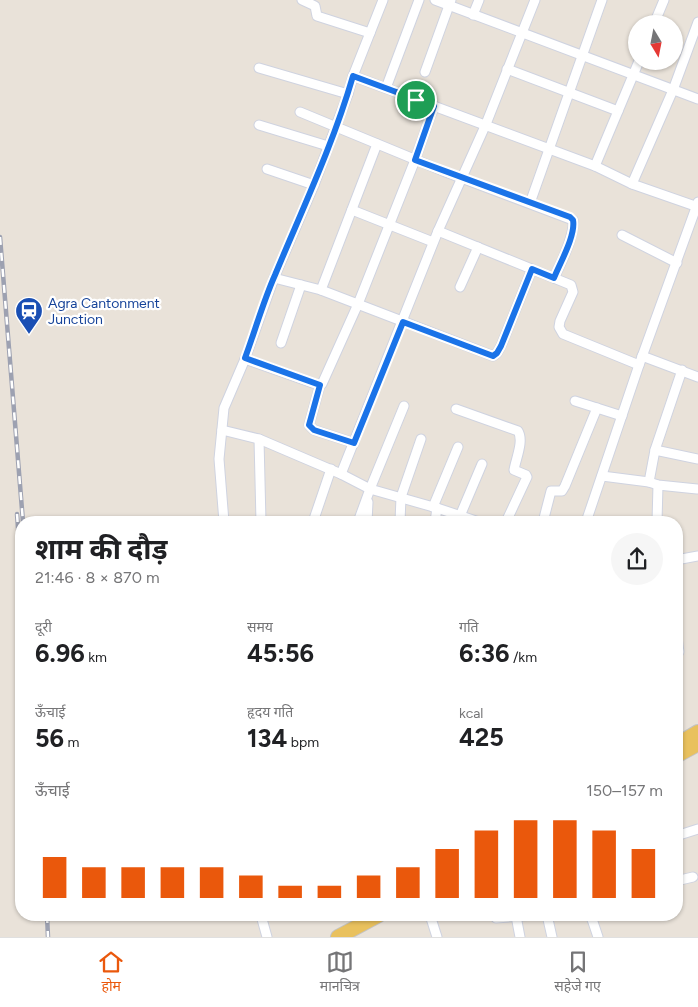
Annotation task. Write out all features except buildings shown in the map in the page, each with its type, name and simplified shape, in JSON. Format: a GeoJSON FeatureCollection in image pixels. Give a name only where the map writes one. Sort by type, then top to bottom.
{"type":"FeatureCollection","features":[{"type":"Feature","properties":{"kind":"main road"},"geometry":{"type":"LineString","coordinates":[[683,741],[698,732]]}},
{"type":"Feature","properties":{"kind":"main road"},"geometry":{"type":"LineString","coordinates":[[683,752],[698,744]]}},
{"type":"Feature","properties":{"kind":"main road"},"geometry":{"type":"LineString","coordinates":[[338,937],[368,921]]}},
{"type":"Feature","properties":{"kind":"street"},"geometry":{"type":"LineString","coordinates":[[302,0],[315,6],[316,14],[319,17],[370,33]]}},
{"type":"Feature","properties":{"kind":"street"},"geometry":{"type":"LineString","coordinates":[[224,516],[219,459],[224,408],[245,358],[274,278],[314,185],[353,76],[383,0]]}},
{"type":"Feature","properties":{"kind":"street"},"geometry":{"type":"LineString","coordinates":[[386,88],[419,0]]}},
{"type":"Feature","properties":{"kind":"street"},"geometry":{"type":"LineString","coordinates":[[435,0],[450,3],[473,15],[698,99]]}},
{"type":"Feature","properties":{"kind":"street"},"geometry":{"type":"LineString","coordinates":[[473,15],[479,0]]}},
{"type":"Feature","properties":{"kind":"street"},"geometry":{"type":"LineString","coordinates":[[341,474],[438,231],[486,124],[535,0]]}},
{"type":"Feature","properties":{"kind":"street"},"geometry":{"type":"LineString","coordinates":[[530,203],[602,0]]}},
{"type":"Feature","properties":{"kind":"street"},"geometry":{"type":"LineString","coordinates":[[658,15],[664,0]]}},
{"type":"Feature","properties":{"kind":"street"},"geometry":{"type":"LineString","coordinates":[[425,72],[450,3]]}},
{"type":"Feature","properties":{"kind":"street"},"geometry":{"type":"LineString","coordinates":[[632,184],[694,47],[698,22]]}},
{"type":"Feature","properties":{"kind":"street"},"geometry":{"type":"LineString","coordinates":[[259,68],[348,94]]}},
{"type":"Feature","properties":{"kind":"street"},"geometry":{"type":"LineString","coordinates":[[507,69],[618,110]]}},
{"type":"Feature","properties":{"kind":"street"},"geometry":{"type":"LineString","coordinates":[[595,166],[635,70]]}},
{"type":"Feature","properties":{"kind":"street"},"geometry":{"type":"LineString","coordinates":[[353,76],[549,148],[595,166],[632,184],[697,205],[588,516]]}},
{"type":"Feature","properties":{"kind":"street"},"geometry":{"type":"LineString","coordinates":[[354,443],[314,430],[309,425],[320,385],[358,304],[415,160],[434,106]]}},
{"type":"Feature","properties":{"kind":"street"},"geometry":{"type":"LineString","coordinates":[[300,112],[415,160],[573,220],[570,238],[554,278]]}},
{"type":"Feature","properties":{"kind":"street"},"geometry":{"type":"LineString","coordinates":[[259,125],[328,146]]}},
{"type":"Feature","properties":{"kind":"street"},"geometry":{"type":"LineString","coordinates":[[321,290],[377,144]]}},
{"type":"Feature","properties":{"kind":"street"},"geometry":{"type":"LineString","coordinates":[[267,169],[314,185]]}},
{"type":"Feature","properties":{"kind":"street"},"geometry":{"type":"LineString","coordinates":[[352,210],[434,242]]}},
{"type":"Feature","properties":{"kind":"street"},"geometry":{"type":"LineString","coordinates":[[438,231],[570,285],[573,289],[559,326],[563,334],[641,361],[682,370],[698,377]]}},
{"type":"Feature","properties":{"kind":"street"},"geometry":{"type":"LineString","coordinates":[[622,235],[677,263]]}},
{"type":"Feature","properties":{"kind":"street"},"geometry":{"type":"LineString","coordinates":[[460,287],[478,247]]}},
{"type":"Feature","properties":{"kind":"street"},"geometry":{"type":"LineString","coordinates":[[274,278],[321,290],[493,356],[501,346],[532,269]]}},
{"type":"Feature","properties":{"kind":"street"},"geometry":{"type":"LineString","coordinates":[[281,343],[301,285]]}},
{"type":"Feature","properties":{"kind":"street"},"geometry":{"type":"LineString","coordinates":[[245,358],[320,385]]}},
{"type":"Feature","properties":{"kind":"street"},"geometry":{"type":"LineString","coordinates":[[657,516],[653,484],[656,450],[682,370]]}},
{"type":"Feature","properties":{"kind":"street"},"geometry":{"type":"LineString","coordinates":[[575,401],[622,416]]}},
{"type":"Feature","properties":{"kind":"street"},"geometry":{"type":"LineString","coordinates":[[360,516],[404,406]]}},
{"type":"Feature","properties":{"kind":"street"},"geometry":{"type":"LineString","coordinates":[[456,408],[518,431],[520,434],[521,440],[514,470],[527,477],[509,516]]}},
{"type":"Feature","properties":{"kind":"street"},"geometry":{"type":"LineString","coordinates":[[545,516],[551,491],[562,491],[565,486],[597,408]]}},
{"type":"Feature","properties":{"kind":"street"},"geometry":{"type":"LineString","coordinates":[[222,430],[260,439],[341,474],[369,491],[401,498],[460,516],[482,464]]}},
{"type":"Feature","properties":{"kind":"street"},"geometry":{"type":"LineString","coordinates":[[260,439],[261,516]]}},
{"type":"Feature","properties":{"kind":"street"},"geometry":{"type":"LineString","coordinates":[[400,516],[401,498],[421,439]]}},
{"type":"Feature","properties":{"kind":"street"},"geometry":{"type":"LineString","coordinates":[[435,516],[435,508],[458,448]]}},
{"type":"Feature","properties":{"kind":"street"},"geometry":{"type":"LineString","coordinates":[[656,450],[698,459]]}},
{"type":"Feature","properties":{"kind":"street"},"geometry":{"type":"LineString","coordinates":[[315,516],[331,470]]}},
{"type":"Feature","properties":{"kind":"street"},"geometry":{"type":"LineString","coordinates":[[602,476],[698,489],[698,485]]}},
{"type":"Feature","properties":{"kind":"street"},"geometry":{"type":"LineString","coordinates":[[367,516],[369,491]]}},
{"type":"Feature","properties":{"kind":"street"},"geometry":{"type":"LineString","coordinates":[[683,559],[698,556]]}},
{"type":"Feature","properties":{"kind":"street"},"geometry":{"type":"LineString","coordinates":[[683,834],[698,829]]}},
{"type":"Feature","properties":{"kind":"street"},"geometry":{"type":"LineString","coordinates":[[683,879],[693,877]]}},
{"type":"Feature","properties":{"kind":"street"},"geometry":{"type":"LineString","coordinates":[[263,921],[267,937]]}},
{"type":"Feature","properties":{"kind":"street"},"geometry":{"type":"LineString","coordinates":[[432,921],[437,937]]}},
{"type":"Feature","properties":{"kind":"street"},"geometry":{"type":"LineString","coordinates":[[517,921],[520,937]]}},
{"type":"Feature","properties":{"kind":"street"},"geometry":{"type":"LineString","coordinates":[[548,921],[552,937]]}},
{"type":"Feature","properties":{"kind":"street"},"geometry":{"type":"LineString","coordinates":[[593,921],[598,937]]}},
{"type":"Feature","properties":{"kind":"railway"},"geometry":{"type":"LineString","coordinates":[[0,237],[23,516]]}},
{"type":"Feature","properties":{"kind":"railway"},"geometry":{"type":"LineString","coordinates":[[47,921],[48,937]]}},
{"type":"Feature","properties":{"kind":"place","name":"Agra Cantonment Junction"},"geometry":{"type":"Point","coordinates":[29,335]}},
{"type":"Feature","properties":{"kind":"route"},"geometry":{"type":"LineString","coordinates":[[353,76],[416,100],[434,106],[415,160],[570,217],[574,223],[554,278],[532,269],[501,346],[493,356],[403,322],[354,443],[314,430],[309,425],[320,385],[245,358],[274,278],[314,185],[353,76]]}}]}
